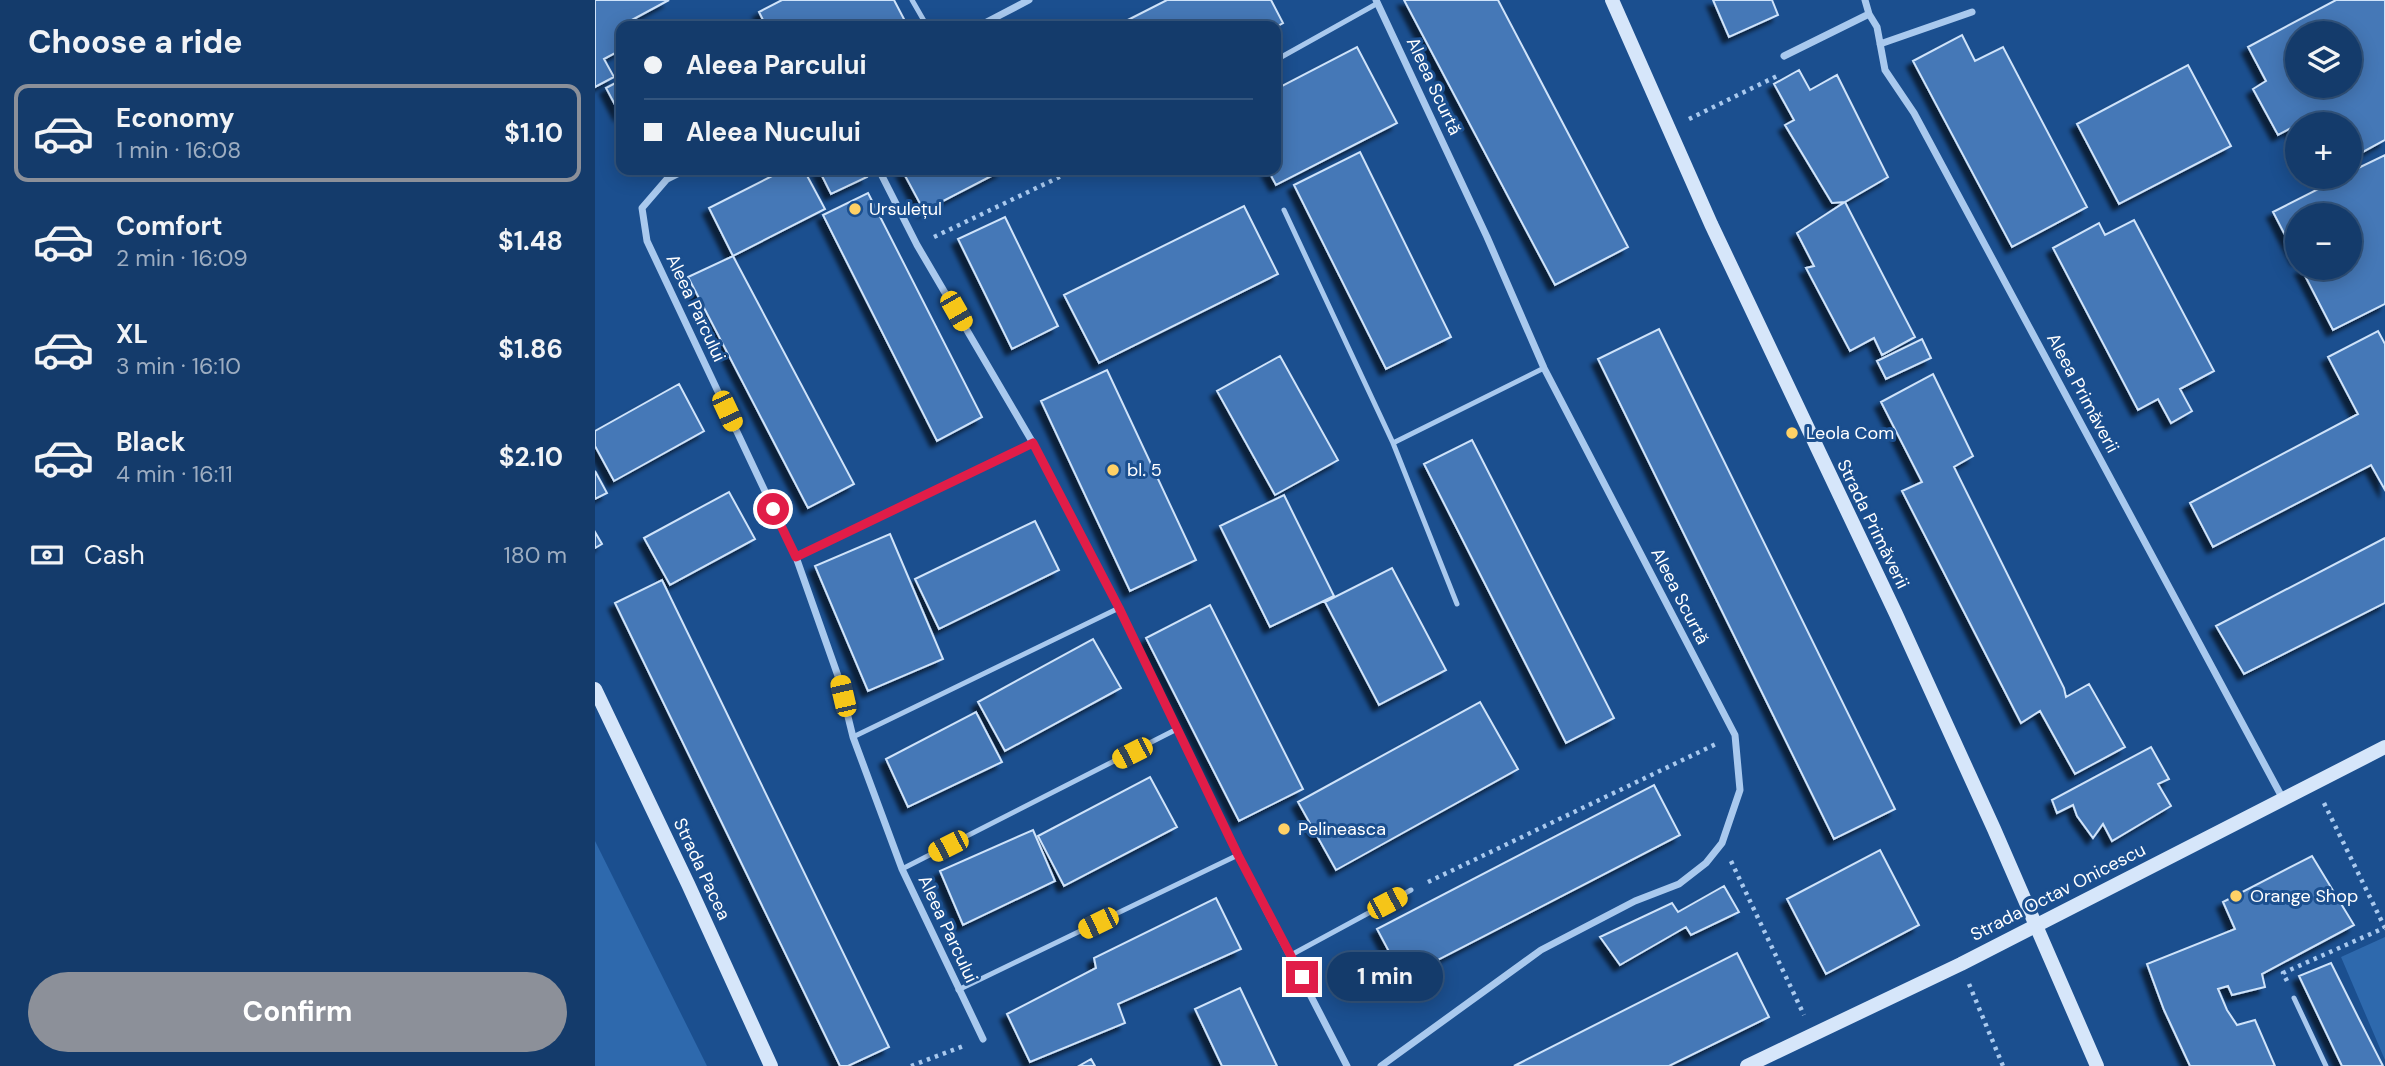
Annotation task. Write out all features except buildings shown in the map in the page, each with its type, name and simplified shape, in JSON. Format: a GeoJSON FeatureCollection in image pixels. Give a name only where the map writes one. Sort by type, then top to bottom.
{"type":"FeatureCollection","features":[{"type":"Feature","properties":{"kind":"main road","name":"Strada Primăverii"},"geometry":{"type":"LineString","coordinates":[[1612,0],[1800,415],[1896,614],[2097,1066]]}},
{"type":"Feature","properties":{"kind":"main road","name":"Strada Pacea"},"geometry":{"type":"LineString","coordinates":[[595,689],[771,1066]]}},
{"type":"Feature","properties":{"kind":"main road","name":"Strada Octav Onicescu"},"geometry":{"type":"LineString","coordinates":[[1747,1066],[1961,964],[2385,747]]}},
{"type":"Feature","properties":{"kind":"street"},"geometry":{"type":"LineString","coordinates":[[989,21],[1029,0]]}},
{"type":"Feature","properties":{"kind":"street","name":"Aleea Primăverii"},"geometry":{"type":"LineString","coordinates":[[1865,0],[1877,27],[1885,70],[1914,113],[2283,799]]}},
{"type":"Feature","properties":{"kind":"street","name":"Aleea Scurtă"},"geometry":{"type":"LineString","coordinates":[[1377,2],[1487,237],[1544,368],[1735,735],[1740,790],[1722,843],[1706,863],[1679,884],[1635,901],[1541,950],[1381,1066]]}},
{"type":"Feature","properties":{"kind":"street"},"geometry":{"type":"LineString","coordinates":[[1880,44],[1972,12]]}},
{"type":"Feature","properties":{"kind":"street"},"geometry":{"type":"LineString","coordinates":[[1784,56],[1869,14]]}},
{"type":"Feature","properties":{"kind":"street","name":"Aleea Parcului"},"geometry":{"type":"LineString","coordinates":[[674,175],[667,178],[642,208],[647,241],[796,557],[838,676],[853,737],[902,870],[983,1039]]}},
{"type":"Feature","properties":{"kind":"street"},"geometry":{"type":"LineString","coordinates":[[882,175],[917,245],[1033,443],[1119,608],[1238,855],[1347,1066]]}},
{"type":"Feature","properties":{"kind":"street"},"geometry":{"type":"LineString","coordinates":[[796,557],[1033,443]]}},
{"type":"Feature","properties":{"kind":"lane"},"geometry":{"type":"LineString","coordinates":[[912,0],[924,21]]}},
{"type":"Feature","properties":{"kind":"lane"},"geometry":{"type":"LineString","coordinates":[[1281,57],[1377,2]]}},
{"type":"Feature","properties":{"kind":"lane"},"geometry":{"type":"LineString","coordinates":[[1284,210],[1393,443],[1457,604]]}},
{"type":"Feature","properties":{"kind":"lane"},"geometry":{"type":"LineString","coordinates":[[1393,443],[1544,368]]}},
{"type":"Feature","properties":{"kind":"lane"},"geometry":{"type":"LineString","coordinates":[[853,737],[1119,608]]}},
{"type":"Feature","properties":{"kind":"lane"},"geometry":{"type":"LineString","coordinates":[[902,870],[1177,729]]}},
{"type":"Feature","properties":{"kind":"lane"},"geometry":{"type":"LineString","coordinates":[[958,990],[1238,855]]}},
{"type":"Feature","properties":{"kind":"lane"},"geometry":{"type":"LineString","coordinates":[[1291,955],[1411,890]]}},
{"type":"Feature","properties":{"kind":"lane"},"geometry":{"type":"LineString","coordinates":[[2294,998],[2326,1066]]}},
{"type":"Feature","properties":{"kind":"path"},"geometry":{"type":"LineString","coordinates":[[1669,129],[1791,69]]}},
{"type":"Feature","properties":{"kind":"path"},"geometry":{"type":"LineString","coordinates":[[917,245],[1064,175]]}},
{"type":"Feature","properties":{"kind":"path"},"geometry":{"type":"LineString","coordinates":[[1411,890],[1735,735]]}},
{"type":"Feature","properties":{"kind":"path"},"geometry":{"type":"LineString","coordinates":[[2294,998],[2283,973],[2385,928],[2314,783]]}},
{"type":"Feature","properties":{"kind":"path"},"geometry":{"type":"LineString","coordinates":[[1722,843],[1813,1035]]}},
{"type":"Feature","properties":{"kind":"path"},"geometry":{"type":"LineString","coordinates":[[1961,964],[2003,1066]]}},
{"type":"Feature","properties":{"kind":"path"},"geometry":{"type":"LineString","coordinates":[[911,1066],[983,1039]]}},
{"type":"Feature","properties":{"kind":"shaded area"},"geometry":{"type":"Polygon","coordinates":[[[595,841],[707,1066],[595,1066],[595,841]]]}},
{"type":"Feature","properties":{"kind":"shaded area"},"geometry":{"type":"Polygon","coordinates":[[[2385,937],[2385,1060],[2341,957],[2385,937]]]}},
{"type":"Feature","properties":{"kind":"place","name":"Ursulețul"},"geometry":{"type":"Point","coordinates":[855,209]}},
{"type":"Feature","properties":{"kind":"place","name":"Leola Com"},"geometry":{"type":"Point","coordinates":[1792,433]}},
{"type":"Feature","properties":{"kind":"place","name":"bl. 5"},"geometry":{"type":"Point","coordinates":[1113,470]}},
{"type":"Feature","properties":{"kind":"place","name":"Pelineasca"},"geometry":{"type":"Point","coordinates":[1284,829]}},
{"type":"Feature","properties":{"kind":"place","name":"Orange Shop"},"geometry":{"type":"Point","coordinates":[2236,896]}},
{"type":"Feature","properties":{"kind":"route"},"geometry":{"type":"LineString","coordinates":[[773,509],[796,557],[1033,443],[1119,608],[1238,855],[1302,977]]}}]}
